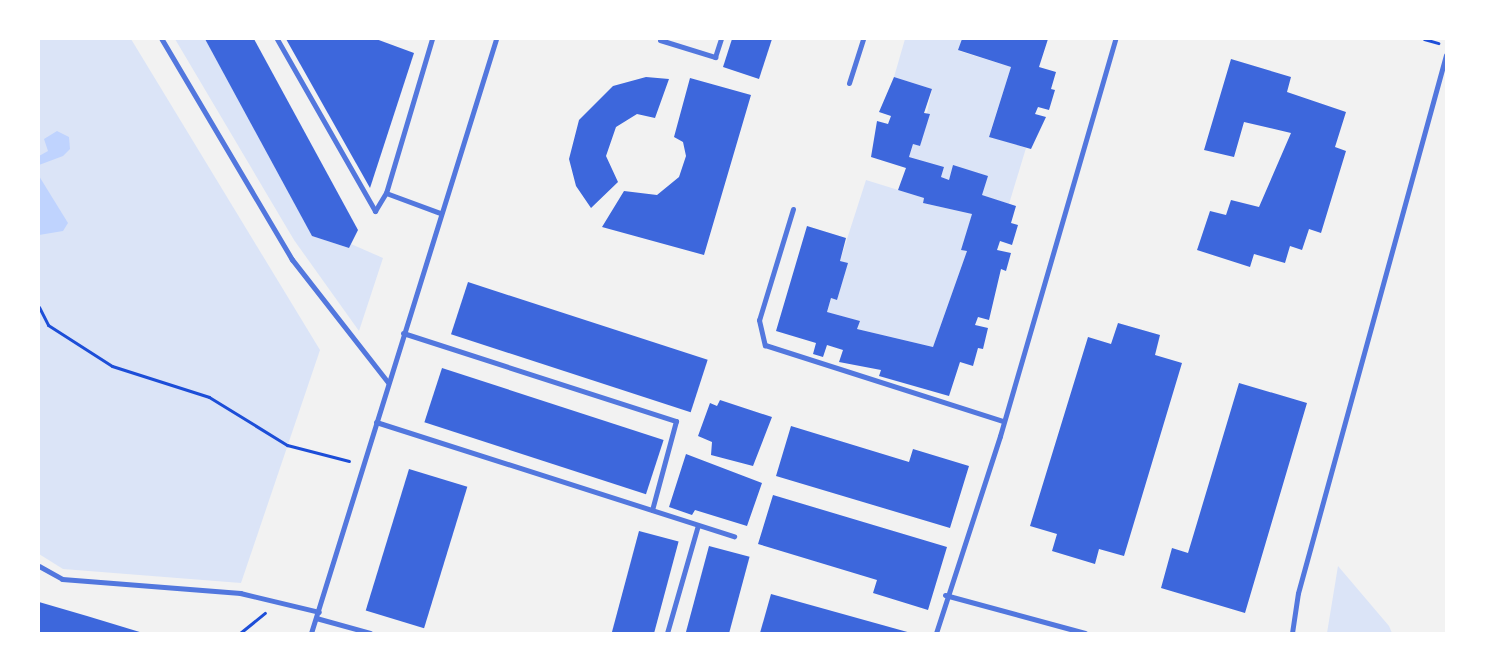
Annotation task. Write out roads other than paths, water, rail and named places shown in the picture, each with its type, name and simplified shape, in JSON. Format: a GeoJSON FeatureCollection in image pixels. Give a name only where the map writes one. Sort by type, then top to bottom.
{"type":"FeatureCollection","features":[{"type":"Feature","properties":{"kind":"street"},"geometry":{"type":"LineString","coordinates":[[162,39],[292,258],[388,382]]}},
{"type":"Feature","properties":{"kind":"street"},"geometry":{"type":"LineString","coordinates":[[277,39],[375,211],[386,193],[432,39]]}},
{"type":"Feature","properties":{"kind":"street"},"geometry":{"type":"LineString","coordinates":[[311,633],[440,213],[496,39]]}},
{"type":"Feature","properties":{"kind":"street"},"geometry":{"type":"LineString","coordinates":[[660,40],[715,57],[721,39]]}},
{"type":"Feature","properties":{"kind":"street"},"geometry":{"type":"LineString","coordinates":[[849,83],[863,39]]}},
{"type":"Feature","properties":{"kind":"street"},"geometry":{"type":"LineString","coordinates":[[936,633],[945,595],[1004,421],[1115,39]]}},
{"type":"Feature","properties":{"kind":"street"},"geometry":{"type":"LineString","coordinates":[[1292,633],[1298,593],[1446,55]]}},
{"type":"Feature","properties":{"kind":"street"},"geometry":{"type":"LineString","coordinates":[[386,193],[440,213]]}},
{"type":"Feature","properties":{"kind":"street"},"geometry":{"type":"LineString","coordinates":[[793,209],[759,320],[765,345],[1004,421]]}},
{"type":"Feature","properties":{"kind":"street"},"geometry":{"type":"LineString","coordinates":[[404,333],[676,421],[652,510]]}},
{"type":"Feature","properties":{"kind":"street"},"geometry":{"type":"LineString","coordinates":[[376,422],[734,536]]}},
{"type":"Feature","properties":{"kind":"street"},"geometry":{"type":"LineString","coordinates":[[667,633],[698,525]]}},
{"type":"Feature","properties":{"kind":"street"},"geometry":{"type":"LineString","coordinates":[[39,566],[62,579],[240,593],[319,612]]}},
{"type":"Feature","properties":{"kind":"street"},"geometry":{"type":"LineString","coordinates":[[945,595],[1085,633]]}},
{"type":"Feature","properties":{"kind":"street"},"geometry":{"type":"LineString","coordinates":[[316,618],[370,633]]}},
{"type":"Feature","properties":{"kind":"water"},"geometry":{"type":"Polygon","coordinates":[[[57,131],[69,137],[70,149],[63,156],[39,165],[39,156],[48,151],[44,139],[57,131]]]}},
{"type":"Feature","properties":{"kind":"water"},"geometry":{"type":"Polygon","coordinates":[[[39,176],[68,223],[63,231],[39,235],[39,176]]]}}]}
